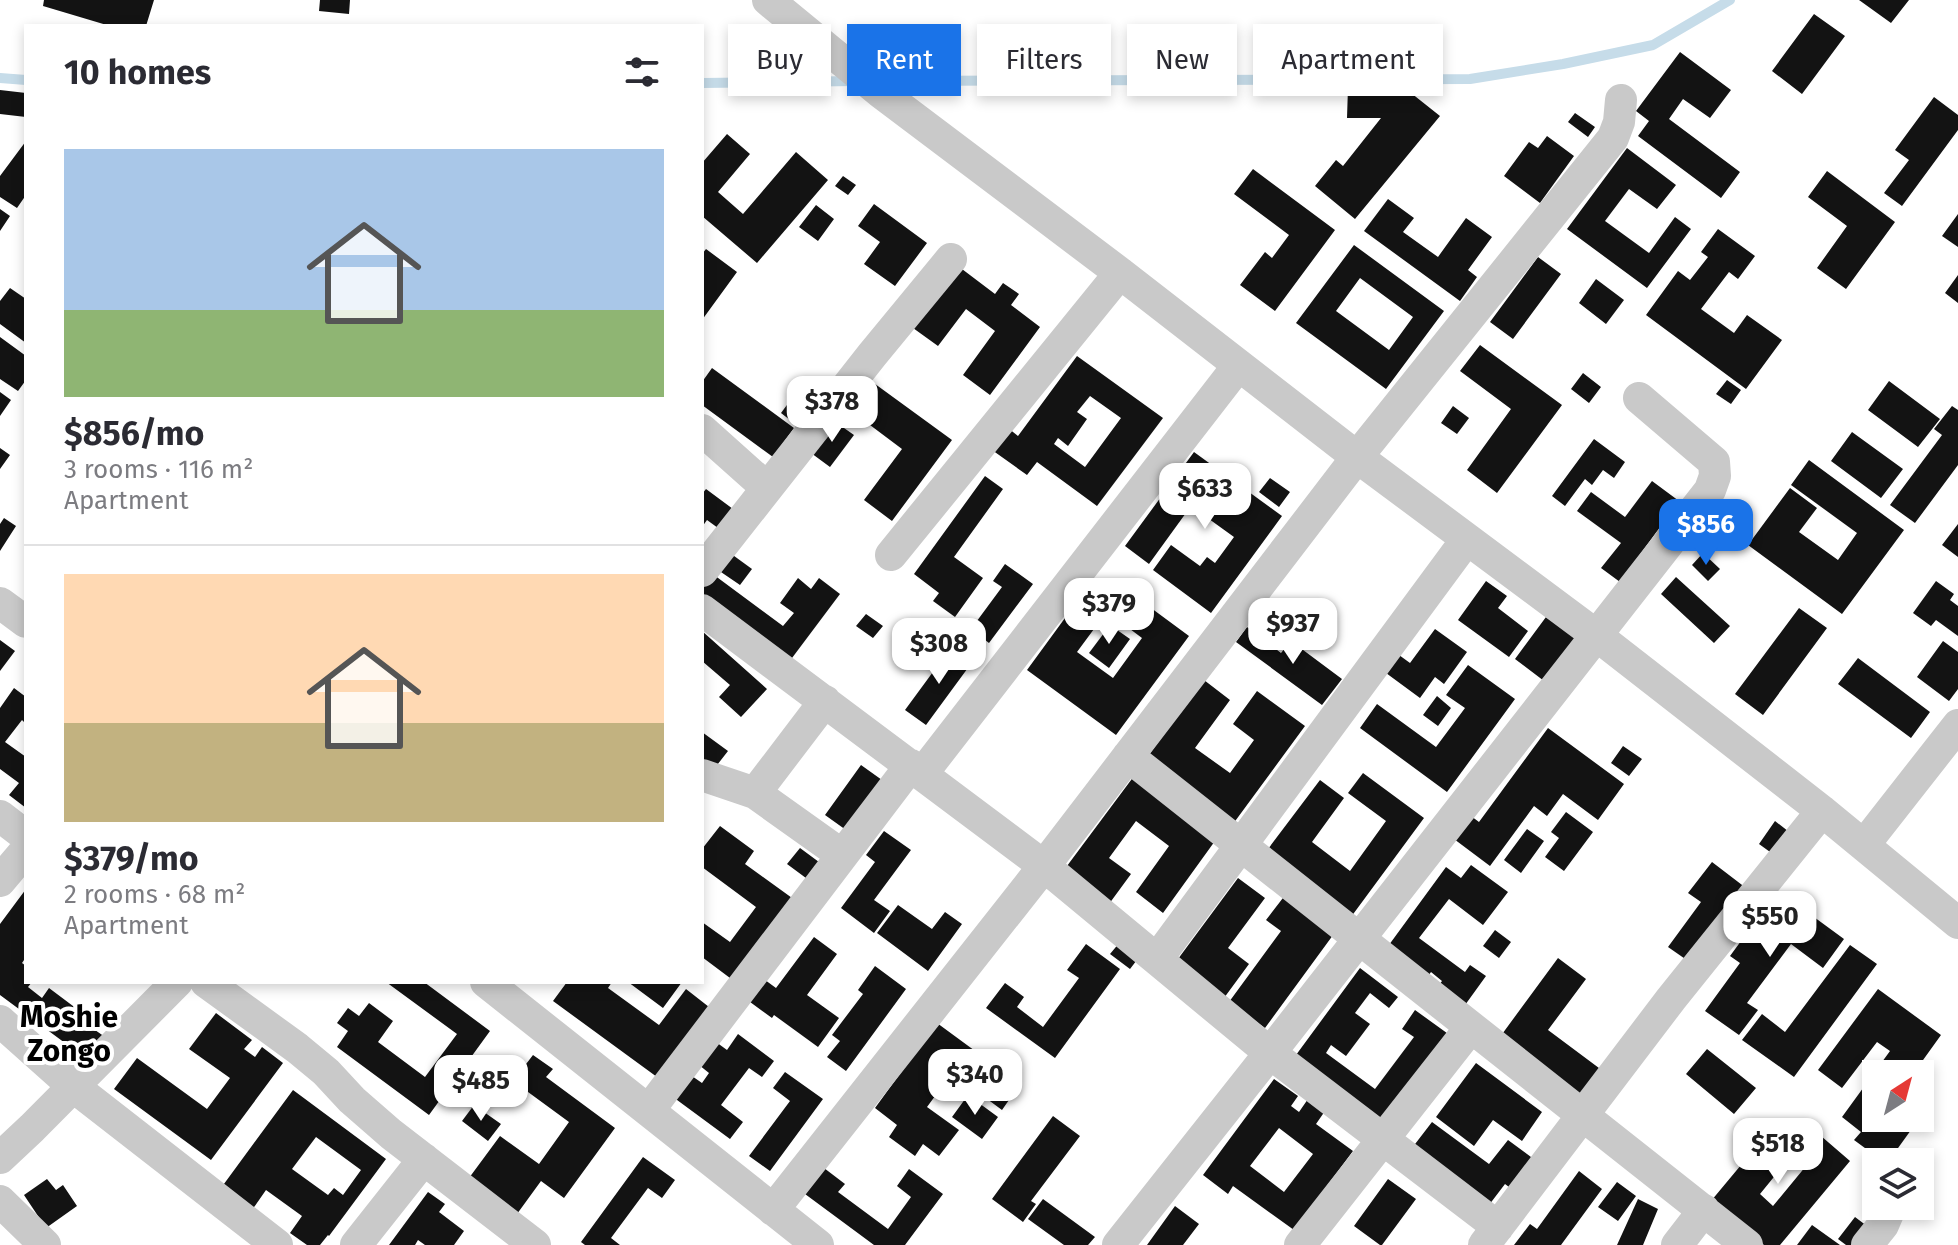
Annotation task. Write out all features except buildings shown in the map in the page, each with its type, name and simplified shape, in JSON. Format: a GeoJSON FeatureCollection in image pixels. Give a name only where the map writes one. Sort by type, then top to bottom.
{"type":"FeatureCollection","features":[{"type":"Feature","properties":{"kind":"street"},"geometry":{"type":"LineString","coordinates":[[768,0],[880,92],[1357,457],[1596,635],[1822,811],[1958,923]]}},
{"type":"Feature","properties":{"kind":"street"},"geometry":{"type":"LineString","coordinates":[[773,1210],[1044,866],[1357,457],[1613,138],[1619,122],[1621,100]]}},
{"type":"Feature","properties":{"kind":"street"},"geometry":{"type":"LineString","coordinates":[[704,568],[951,259]]}},
{"type":"Feature","properties":{"kind":"street"},"geometry":{"type":"LineString","coordinates":[[891,555],[1120,273]]}},
{"type":"Feature","properties":{"kind":"street"},"geometry":{"type":"LineString","coordinates":[[649,1110],[842,855],[917,769],[1238,366]]}},
{"type":"Feature","properties":{"kind":"street"},"geometry":{"type":"LineString","coordinates":[[1118,1245],[1710,490],[1715,476],[1714,462],[1639,398]]}},
{"type":"Feature","properties":{"kind":"street"},"geometry":{"type":"LineString","coordinates":[[704,432],[767,488]]}},
{"type":"Feature","properties":{"kind":"street"},"geometry":{"type":"LineString","coordinates":[[1157,959],[1467,539]]}},
{"type":"Feature","properties":{"kind":"street"},"geometry":{"type":"LineString","coordinates":[[0,603],[24,621]]}},
{"type":"Feature","properties":{"kind":"street"},"geometry":{"type":"LineString","coordinates":[[704,611],[1044,866],[1270,1053],[1382,1138],[1491,1236],[1671,999],[1822,811]]}},
{"type":"Feature","properties":{"kind":"street"},"geometry":{"type":"LineString","coordinates":[[755,793],[825,701]]}},
{"type":"Feature","properties":{"kind":"street"},"geometry":{"type":"LineString","coordinates":[[1864,845],[1958,725]]}},
{"type":"Feature","properties":{"kind":"street"},"geometry":{"type":"LineString","coordinates":[[1128,756],[1747,1245]]}},
{"type":"Feature","properties":{"kind":"street"},"geometry":{"type":"LineString","coordinates":[[704,776],[755,793],[842,855]]}},
{"type":"Feature","properties":{"kind":"street"},"geometry":{"type":"LineString","coordinates":[[0,816],[24,834]]}},
{"type":"Feature","properties":{"kind":"street"},"geometry":{"type":"LineString","coordinates":[[0,881],[24,852]]}},
{"type":"Feature","properties":{"kind":"street"},"geometry":{"type":"LineString","coordinates":[[0,1158],[175,984]]}},
{"type":"Feature","properties":{"kind":"street"},"geometry":{"type":"LineString","coordinates":[[209,984],[297,1048],[391,1134],[535,1245]]}},
{"type":"Feature","properties":{"kind":"street"},"geometry":{"type":"LineString","coordinates":[[489,984],[818,1245]]}},
{"type":"Feature","properties":{"kind":"street"},"geometry":{"type":"LineString","coordinates":[[0,1021],[74,1087],[277,1245]]}},
{"type":"Feature","properties":{"kind":"street"},"geometry":{"type":"LineString","coordinates":[[1300,1245],[1471,1027]]}},
{"type":"Feature","properties":{"kind":"street"},"geometry":{"type":"LineString","coordinates":[[356,1245],[424,1159]]}},
{"type":"Feature","properties":{"kind":"street"},"geometry":{"type":"LineString","coordinates":[[0,1201],[45,1245]]}},
{"type":"Feature","properties":{"kind":"street"},"geometry":{"type":"LineString","coordinates":[[1677,1245],[1704,1210]]}},
{"type":"Feature","properties":{"kind":"street"},"geometry":{"type":"LineString","coordinates":[[1867,1245],[1885,1220]]}},
{"type":"Feature","properties":{"kind":"waterway"},"geometry":{"type":"LineString","coordinates":[[961,81],[1470,79],[1653,45],[1730,0]]}},
{"type":"Feature","properties":{"kind":"waterway"},"geometry":{"type":"LineString","coordinates":[[0,78],[24,80]]}},
{"type":"Feature","properties":{"kind":"waterway"},"geometry":{"type":"LineString","coordinates":[[704,83],[847,81]]}},
{"type":"Feature","properties":{"kind":"district","name":"Moshie Zongo"},"geometry":{"type":"Point","coordinates":[69,1034]}}]}
